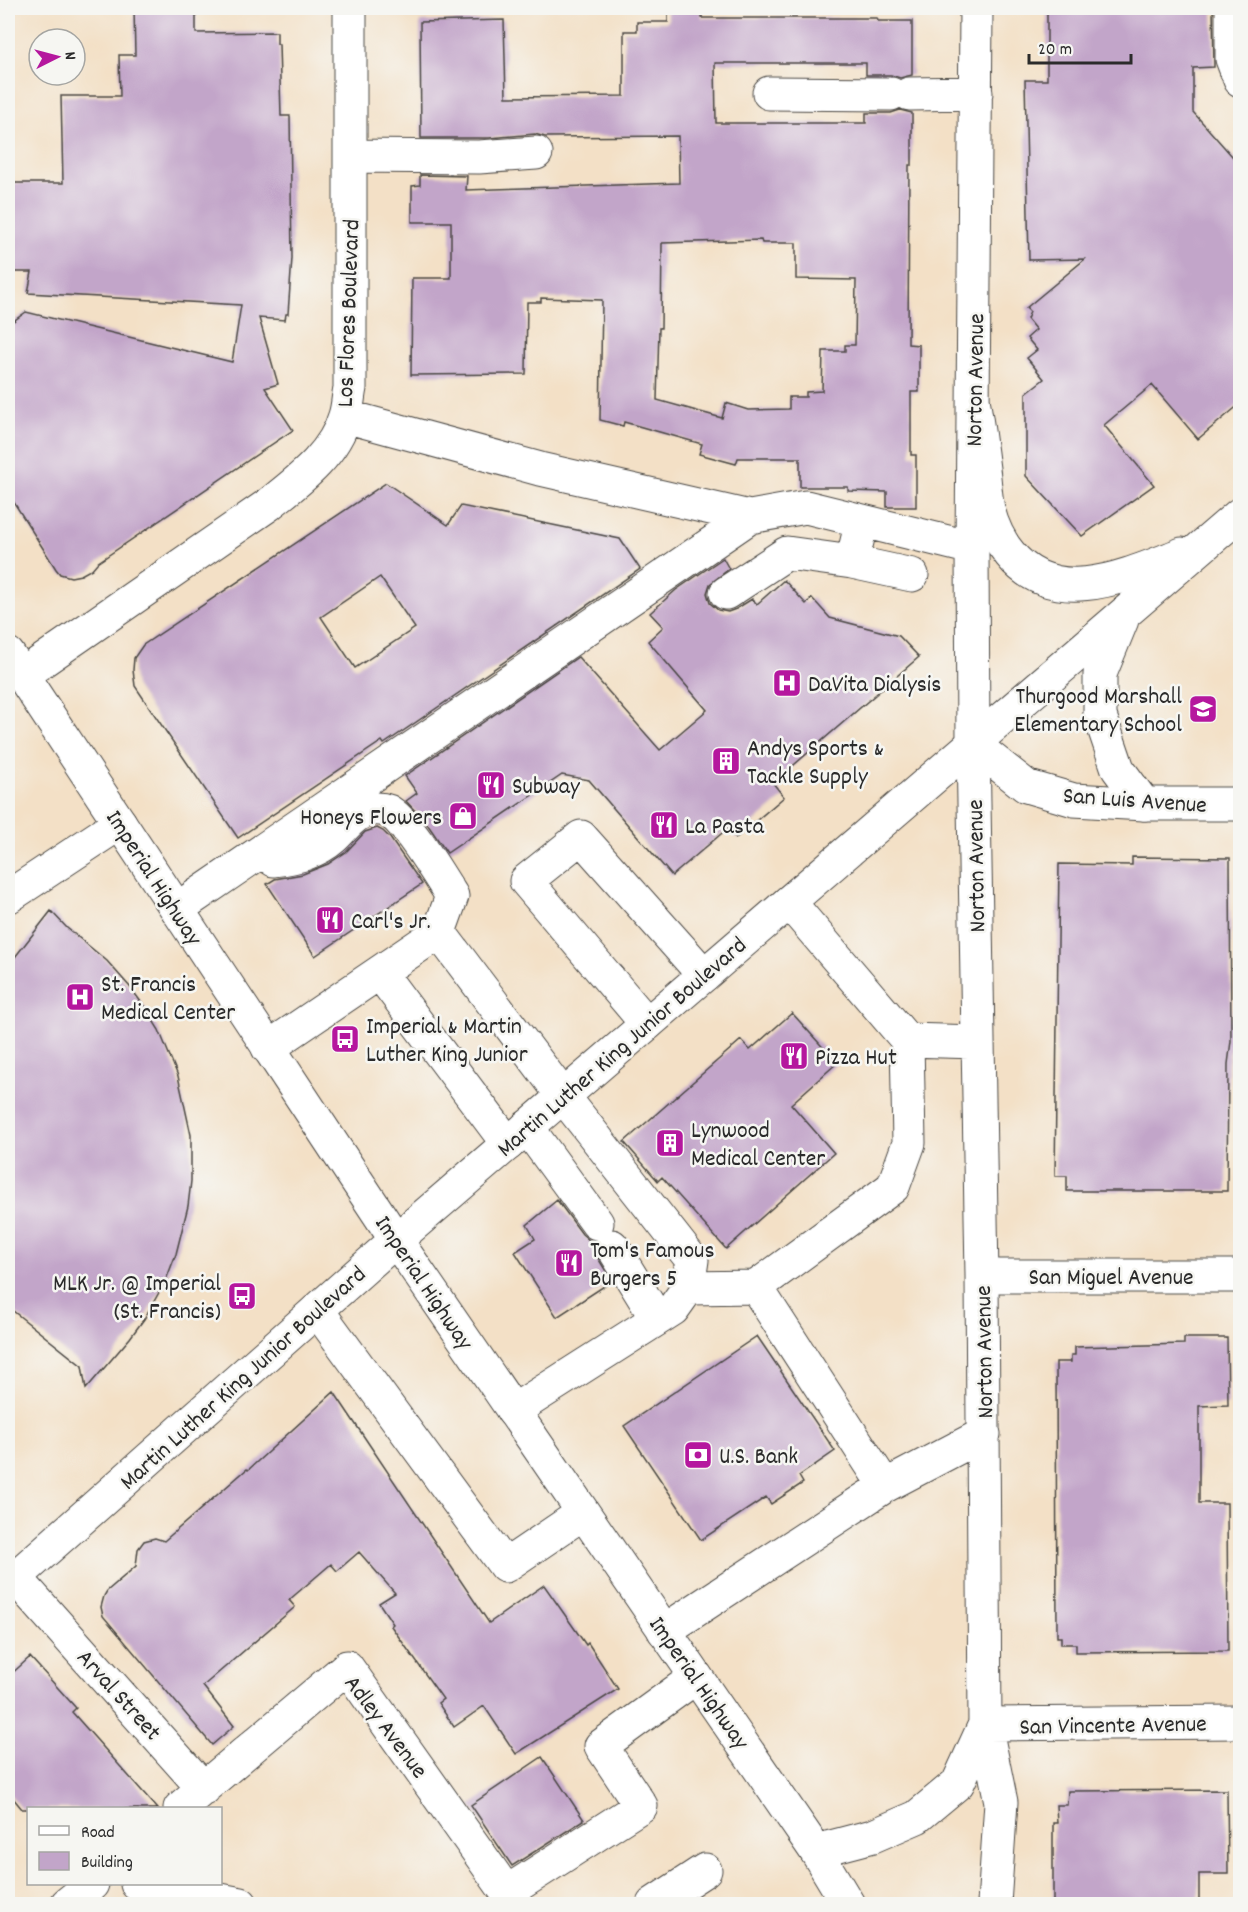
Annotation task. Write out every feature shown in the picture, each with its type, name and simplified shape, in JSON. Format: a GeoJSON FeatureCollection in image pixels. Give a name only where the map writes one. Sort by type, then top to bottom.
{"type":"FeatureCollection","features":[{"type":"Feature","properties":{"kind":"street","name":"Los Flores Boulevard"},"geometry":{"type":"LineString","coordinates":[[15,665],[268,505],[300,480],[335,440],[345,416],[350,388],[350,8]]}},
{"type":"Feature","properties":{"kind":"street","name":"Norton Avenue"},"geometry":{"type":"LineString","coordinates":[[976,8],[973,744],[984,1434],[985,1724],[1001,1802],[994,1905]]}},
{"type":"Feature","properties":{"kind":"street"},"geometry":{"type":"LineString","coordinates":[[1232,8],[1232,59],[1240,80]]}},
{"type":"Feature","properties":{"kind":"street"},"geometry":{"type":"LineString","coordinates":[[769,93],[976,93]]}},
{"type":"Feature","properties":{"kind":"street"},"geometry":{"type":"LineString","coordinates":[[350,156],[479,157],[536,153]]}},
{"type":"Feature","properties":{"kind":"street"},"geometry":{"type":"LineString","coordinates":[[974,405],[988,510],[1002,544],[1018,564],[1038,579],[1067,584],[1098,582],[1133,573],[1206,544]]}},
{"type":"Feature","properties":{"kind":"street"},"geometry":{"type":"LineString","coordinates":[[345,416],[540,469],[750,517],[806,507],[972,548]]}},
{"type":"Feature","properties":{"kind":"street","name":"Martin Luther King Junior Boulevard"},"geometry":{"type":"LineString","coordinates":[[10,1578],[396,1240],[1240,514]]}},
{"type":"Feature","properties":{"kind":"street"},"geometry":{"type":"LineString","coordinates":[[177,909],[750,517]]}},
{"type":"Feature","properties":{"kind":"street"},"geometry":{"type":"LineString","coordinates":[[852,562],[862,521]]}},
{"type":"Feature","properties":{"kind":"street"},"geometry":{"type":"LineString","coordinates":[[726,593],[787,553],[852,562],[912,575]]}},
{"type":"Feature","properties":{"kind":"street"},"geometry":{"type":"LineString","coordinates":[[1125,614],[1100,674],[1100,716],[1118,769],[1144,804]]}},
{"type":"Feature","properties":{"kind":"street","name":"Imperial Highway"},"geometry":{"type":"LineString","coordinates":[[15,665],[396,1240],[816,1851],[848,1905]]}},
{"type":"Feature","properties":{"kind":"street","name":"San Luis Avenue"},"geometry":{"type":"LineString","coordinates":[[973,744],[1026,786],[1074,800],[1144,804],[1240,804]]}},
{"type":"Feature","properties":{"kind":"street"},"geometry":{"type":"LineString","coordinates":[[262,851],[274,860],[294,858],[317,850],[356,815],[371,809],[386,810],[396,817],[431,862],[452,896],[439,932],[268,1048]]}},
{"type":"Feature","properties":{"kind":"street"},"geometry":{"type":"LineString","coordinates":[[8,897],[120,823]]}},
{"type":"Feature","properties":{"kind":"street"},"geometry":{"type":"LineString","coordinates":[[647,1024],[526,881],[581,837],[704,975]]}},
{"type":"Feature","properties":{"kind":"street"},"geometry":{"type":"LineString","coordinates":[[688,1288],[756,1287],[893,1187],[909,1143],[907,1040],[789,902]]}},
{"type":"Feature","properties":{"kind":"street"},"geometry":{"type":"LineString","coordinates":[[439,932],[563,1096],[692,1260],[688,1288],[673,1309],[513,1411]]}},
{"type":"Feature","properties":{"kind":"street"},"geometry":{"type":"LineString","coordinates":[[380,973],[517,1136],[605,1234],[657,1319]]}},
{"type":"Feature","properties":{"kind":"street"},"geometry":{"type":"LineString","coordinates":[[907,1040],[978,1042]]}},
{"type":"Feature","properties":{"kind":"street","name":"San Miguel Avenue"},"geometry":{"type":"LineString","coordinates":[[982,1276],[1240,1276]]}},
{"type":"Feature","properties":{"kind":"street"},"geometry":{"type":"LineString","coordinates":[[756,1287],[885,1486]]}},
{"type":"Feature","properties":{"kind":"street"},"geometry":{"type":"LineString","coordinates":[[317,1310],[505,1566],[583,1513]]}},
{"type":"Feature","properties":{"kind":"street"},"geometry":{"type":"LineString","coordinates":[[664,1631],[885,1486],[984,1434]]}},
{"type":"Feature","properties":{"kind":"street","name":"Arval Street"},"geometry":{"type":"LineString","coordinates":[[10,1578],[192,1799]]}},
{"type":"Feature","properties":{"kind":"street","name":"Adley Avenue"},"geometry":{"type":"LineString","coordinates":[[192,1799],[348,1666],[511,1898]]}},
{"type":"Feature","properties":{"kind":"street"},"geometry":{"type":"LineString","coordinates":[[511,1898],[641,1806],[602,1746],[696,1677]]}},
{"type":"Feature","properties":{"kind":"street","name":"San Vincente Avenue"},"geometry":{"type":"LineString","coordinates":[[985,1724],[1240,1722]]}},
{"type":"Feature","properties":{"kind":"street","name":"Norton Avenue"},"geometry":{"type":"LineString","coordinates":[[816,1851],[873,1836],[917,1817],[958,1783],[985,1724]]}},
{"type":"Feature","properties":{"kind":"street"},"geometry":{"type":"LineString","coordinates":[[653,1905],[705,1870]]}},
{"type":"Feature","properties":{"kind":"street"},"geometry":{"type":"LineString","coordinates":[[67,1905],[91,1885]]}},
{"type":"Feature","properties":{"kind":"street"},"geometry":{"type":"LineString","coordinates":[[142,1885],[241,1905]]}},
{"type":"Feature","properties":{"kind":"building"},"geometry":{"type":"Polygon","coordinates":[[[134,8],[196,8],[196,33],[277,32],[281,116],[290,116],[292,258],[288,314],[285,320],[259,318],[278,384],[265,388],[293,430],[97,563],[92,569],[71,577],[60,574],[56,569],[8,493],[8,325],[26,312],[232,362],[241,305],[28,293],[32,272],[8,272],[8,183],[63,183],[61,96],[120,96],[119,55],[135,55],[134,8]]]}},
{"type":"Feature","properties":{"kind":"building"},"geometry":{"type":"Polygon","coordinates":[[[668,8],[702,8],[702,18],[877,18],[878,21],[912,21],[912,75],[900,78],[891,75],[866,75],[866,63],[715,63],[716,123],[866,123],[866,113],[891,113],[900,110],[912,113],[912,165],[909,165],[908,344],[919,345],[919,392],[911,392],[911,455],[916,455],[916,507],[887,507],[887,492],[848,491],[848,487],[800,487],[800,458],[738,458],[736,464],[699,454],[702,444],[624,422],[623,426],[600,420],[602,300],[541,298],[541,302],[527,302],[526,374],[411,375],[412,278],[451,278],[451,222],[412,222],[412,186],[420,185],[420,175],[467,176],[466,190],[679,183],[678,136],[545,137],[535,134],[489,138],[421,138],[420,22],[504,20],[506,97],[624,96],[624,31],[637,31],[637,22],[668,22],[668,8]],[[761,240],[662,243],[657,400],[722,418],[726,403],[748,410],[789,409],[789,397],[806,397],[806,392],[822,391],[823,351],[845,351],[845,345],[855,345],[856,280],[796,279],[796,243],[762,243],[761,240]]]}},
{"type":"Feature","properties":{"kind":"building"},"geometry":{"type":"Polygon","coordinates":[[[1047,8],[1213,8],[1214,67],[1193,68],[1193,112],[1240,165],[1240,404],[1198,439],[1152,385],[1104,425],[1154,485],[1082,536],[1026,476],[1026,393],[1044,379],[1027,358],[1037,350],[1027,338],[1036,330],[1027,319],[1030,312],[1026,308],[1085,259],[1029,260],[1025,80],[1047,80],[1047,8]]]}},
{"type":"Feature","properties":{"kind":"building"},"geometry":{"type":"Polygon","coordinates":[[[386,483],[448,525],[461,506],[620,539],[640,569],[384,744],[382,741],[238,838],[135,686],[134,658],[143,645],[386,483]],[[380,577],[321,617],[355,668],[415,628],[380,577]]]}},
{"type":"Feature","properties":{"kind":"building"},"geometry":{"type":"Polygon","coordinates":[[[723,558],[729,569],[710,584],[707,593],[710,603],[718,610],[728,612],[752,599],[757,604],[784,580],[806,604],[812,598],[830,618],[899,636],[919,657],[773,783],[784,797],[736,838],[728,828],[672,876],[589,780],[562,775],[447,853],[428,825],[406,801],[417,793],[405,776],[578,657],[660,750],[707,710],[648,641],[663,627],[650,613],[676,590],[723,558]]]}},
{"type":"Feature","properties":{"kind":"building","name":"Carl's Jr."},"geometry":{"type":"Polygon","coordinates":[[[377,828],[390,838],[422,884],[315,956],[267,884],[275,879],[303,874],[328,864],[346,852],[365,832],[377,828]]]}},
{"type":"Feature","properties":{"kind":"building"},"geometry":{"type":"Polygon","coordinates":[[[1132,857],[1230,858],[1231,1041],[1228,1064],[1227,1191],[1067,1191],[1067,1176],[1055,1176],[1059,864],[1132,865],[1132,857]]]}},
{"type":"Feature","properties":{"kind":"building","name":"St. Francis Medical Center"},"geometry":{"type":"Polygon","coordinates":[[[51,911],[67,928],[107,961],[130,987],[159,1030],[178,1076],[191,1135],[191,1181],[188,1206],[176,1254],[166,1280],[144,1319],[86,1389],[82,1366],[8,1307],[8,966],[51,911]]]}},
{"type":"Feature","properties":{"kind":"building","name":"Lynwood Medical Center"},"geometry":{"type":"Polygon","coordinates":[[[792,1013],[837,1063],[791,1104],[834,1153],[726,1249],[662,1177],[658,1181],[624,1142],[741,1040],[750,1050],[792,1013]]]}},
{"type":"Feature","properties":{"kind":"building","name":"Tom's Famous Burgers 5"},"geometry":{"type":"Polygon","coordinates":[[[557,1200],[582,1234],[594,1241],[593,1247],[596,1255],[612,1281],[557,1317],[515,1252],[535,1239],[527,1225],[557,1200]]]}},
{"type":"Feature","properties":{"kind":"building"},"geometry":{"type":"Polygon","coordinates":[[[757,1336],[835,1451],[799,1476],[803,1483],[771,1504],[766,1497],[701,1540],[624,1426],[757,1336]]]}},
{"type":"Feature","properties":{"kind":"building"},"geometry":{"type":"Polygon","coordinates":[[[1184,1338],[1227,1338],[1228,1405],[1199,1406],[1199,1503],[1227,1503],[1228,1651],[1076,1652],[1076,1644],[1061,1644],[1061,1637],[1057,1637],[1056,1362],[1071,1362],[1071,1355],[1075,1355],[1075,1347],[1184,1344],[1184,1338]]]}},
{"type":"Feature","properties":{"kind":"building"},"geometry":{"type":"Polygon","coordinates":[[[334,1392],[489,1623],[544,1585],[586,1645],[588,1643],[618,1689],[516,1754],[484,1706],[454,1727],[438,1703],[443,1699],[391,1626],[393,1624],[379,1603],[395,1593],[359,1552],[337,1571],[331,1564],[289,1600],[295,1607],[203,1686],[234,1726],[212,1745],[103,1616],[101,1607],[104,1596],[136,1566],[138,1549],[144,1541],[155,1538],[164,1541],[248,1470],[334,1392]]]}},
{"type":"Feature","properties":{"kind":"building"},"geometry":{"type":"Polygon","coordinates":[[[30,1657],[76,1708],[72,1712],[156,1807],[27,1807],[27,1809],[22,1809],[8,1792],[8,1677],[30,1657]]]}},
{"type":"Feature","properties":{"kind":"building"},"geometry":{"type":"Polygon","coordinates":[[[542,1757],[584,1820],[512,1866],[471,1805],[542,1757]]]}},
{"type":"Feature","properties":{"kind":"building"},"geometry":{"type":"Polygon","coordinates":[[[1227,1790],[1228,1874],[1199,1874],[1199,1905],[1053,1905],[1053,1823],[1057,1823],[1056,1805],[1067,1805],[1068,1791],[1227,1790]]]}},
{"type":"Feature","properties":{"kind":"place","name":"DaVita Dialysis"},"geometry":{"type":"Point","coordinates":[787,683]}},
{"type":"Feature","properties":{"kind":"place","name":"Thurgood Marshall Elementary School"},"geometry":{"type":"Point","coordinates":[1203,709]}},
{"type":"Feature","properties":{"kind":"place","name":"Andys Sports & Tackle Supply"},"geometry":{"type":"Point","coordinates":[726,761]}},
{"type":"Feature","properties":{"kind":"place","name":"Subway"},"geometry":{"type":"Point","coordinates":[491,785]}},
{"type":"Feature","properties":{"kind":"place","name":"Honeys Flowers"},"geometry":{"type":"Point","coordinates":[463,816]}},
{"type":"Feature","properties":{"kind":"place","name":"La Pasta"},"geometry":{"type":"Point","coordinates":[664,825]}},
{"type":"Feature","properties":{"kind":"place","name":"Carl's Jr."},"geometry":{"type":"Point","coordinates":[330,920]}},
{"type":"Feature","properties":{"kind":"place","name":"St. Francis Medical Center"},"geometry":{"type":"Point","coordinates":[80,997]}},
{"type":"Feature","properties":{"kind":"place","name":"Imperial & Martin Luther King Junior"},"geometry":{"type":"Point","coordinates":[345,1039]}},
{"type":"Feature","properties":{"kind":"place","name":"Pizza Hut"},"geometry":{"type":"Point","coordinates":[794,1056]}},
{"type":"Feature","properties":{"kind":"place","name":"Lynwood Medical Center"},"geometry":{"type":"Point","coordinates":[670,1143]}},
{"type":"Feature","properties":{"kind":"place","name":"Tom's Famous Burgers 5"},"geometry":{"type":"Point","coordinates":[569,1263]}},
{"type":"Feature","properties":{"kind":"place","name":"MLK Jr. @ Imperial (St. Francis)"},"geometry":{"type":"Point","coordinates":[242,1296]}},
{"type":"Feature","properties":{"kind":"place","name":"U.S. Bank"},"geometry":{"type":"Point","coordinates":[698,1455]}}]}
